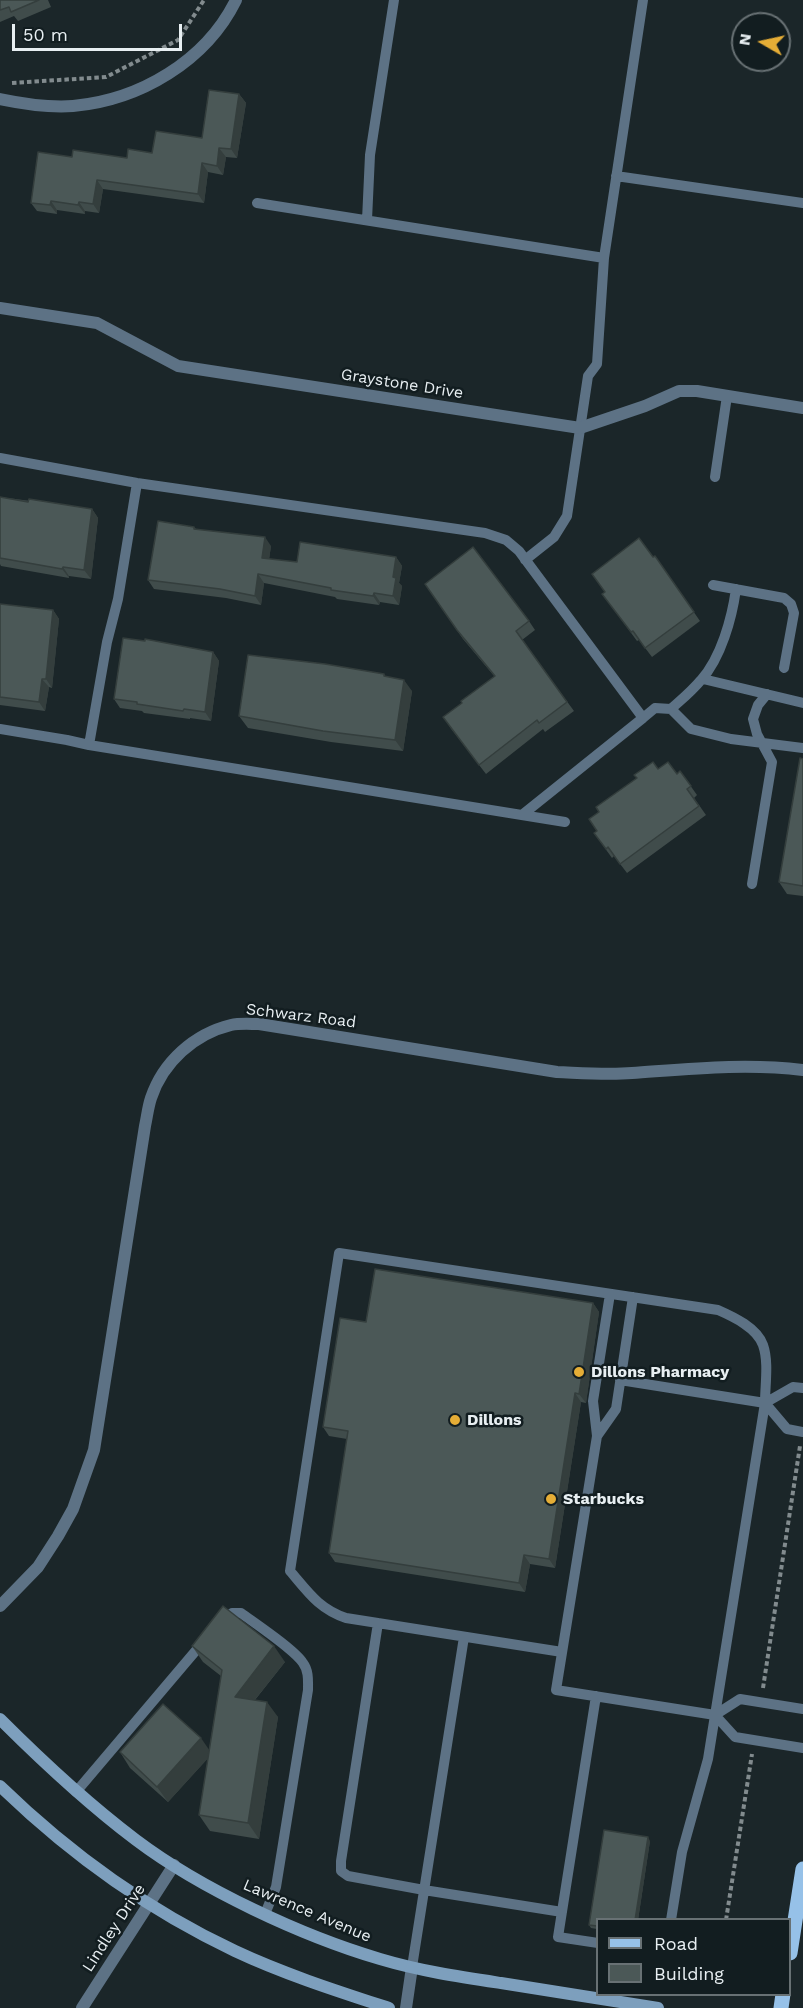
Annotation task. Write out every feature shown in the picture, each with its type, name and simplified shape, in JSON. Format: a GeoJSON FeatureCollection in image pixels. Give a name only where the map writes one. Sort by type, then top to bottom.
{"type":"FeatureCollection","features":[{"type":"Feature","properties":{"kind":"main road"},"geometry":{"type":"LineString","coordinates":[[791,1941],[803,1869]]}},
{"type":"Feature","properties":{"kind":"street"},"geometry":{"type":"LineString","coordinates":[[0,99],[37,106],[73,106],[108,100],[131,93],[164,77],[190,58],[214,33],[236,0]]}},
{"type":"Feature","properties":{"kind":"street","name":"Graystone Drive"},"geometry":{"type":"LineString","coordinates":[[0,308],[97,323],[178,366],[580,428],[645,406],[678,391],[697,391],[803,408]]}},
{"type":"Feature","properties":{"kind":"street","name":"Schwarz Road"},"geometry":{"type":"LineString","coordinates":[[0,1606],[38,1567],[73,1509],[84,1481],[99,1426],[143,1137],[151,1099],[161,1076],[177,1055],[193,1041],[233,1024],[259,1024],[557,1072],[631,1073],[730,1066],[803,1070]]}},
{"type":"Feature","properties":{"kind":"street","name":"Lawrence Avenue"},"geometry":{"type":"LineString","coordinates":[[0,1719],[75,1792],[137,1842],[174,1865],[265,1914],[313,1935],[371,1956],[412,1967],[658,2008]]}},
{"type":"Feature","properties":{"kind":"street"},"geometry":{"type":"LineString","coordinates":[[0,1786],[74,1852],[148,1904],[237,1952],[389,2008]]}},
{"type":"Feature","properties":{"kind":"street","name":"Lindley Drive"},"geometry":{"type":"LineString","coordinates":[[82,2008],[174,1865]]}},
{"type":"Feature","properties":{"kind":"street"},"geometry":{"type":"LineString","coordinates":[[406,2008],[412,1967]]}},
{"type":"Feature","properties":{"kind":"lane"},"geometry":{"type":"LineString","coordinates":[[367,220],[370,155],[394,0]]}},
{"type":"Feature","properties":{"kind":"lane"},"geometry":{"type":"LineString","coordinates":[[525,560],[554,537],[567,516],[588,376],[597,364],[604,258],[643,0]]}},
{"type":"Feature","properties":{"kind":"lane"},"geometry":{"type":"LineString","coordinates":[[616,176],[803,203]]}},
{"type":"Feature","properties":{"kind":"lane"},"geometry":{"type":"LineString","coordinates":[[257,203],[604,258]]}},
{"type":"Feature","properties":{"kind":"lane"},"geometry":{"type":"LineString","coordinates":[[715,477],[728,396]]}},
{"type":"Feature","properties":{"kind":"lane"},"geometry":{"type":"LineString","coordinates":[[0,458],[138,483],[485,533],[506,540],[525,560],[643,718]]}},
{"type":"Feature","properties":{"kind":"lane"},"geometry":{"type":"LineString","coordinates":[[89,746],[138,483]]}},
{"type":"Feature","properties":{"kind":"lane"},"geometry":{"type":"LineString","coordinates":[[713,585],[784,598],[791,604],[794,614],[784,668]]}},
{"type":"Feature","properties":{"kind":"lane"},"geometry":{"type":"LineString","coordinates":[[671,709],[703,679],[728,629],[736,590]]}},
{"type":"Feature","properties":{"kind":"lane"},"geometry":{"type":"LineString","coordinates":[[703,679],[803,703]]}},
{"type":"Feature","properties":{"kind":"lane"},"geometry":{"type":"LineString","coordinates":[[752,884],[772,762],[757,734],[753,719],[758,705],[767,694]]}},
{"type":"Feature","properties":{"kind":"lane"},"geometry":{"type":"LineString","coordinates":[[522,815],[656,708],[671,709],[691,729],[731,739],[803,748]]}},
{"type":"Feature","properties":{"kind":"lane"},"geometry":{"type":"LineString","coordinates":[[0,729],[89,746],[565,822]]}},
{"type":"Feature","properties":{"kind":"lane"},"geometry":{"type":"LineString","coordinates":[[562,1652],[346,1618],[330,1612],[317,1603],[290,1570],[339,1253],[718,1310],[745,1325],[763,1344],[765,1403],[708,1759],[681,1852],[671,1918]]}},
{"type":"Feature","properties":{"kind":"lane"},"geometry":{"type":"LineString","coordinates":[[610,1294],[593,1401],[597,1436],[556,1690],[715,1715],[735,1737],[803,1748]]}},
{"type":"Feature","properties":{"kind":"lane"},"geometry":{"type":"LineString","coordinates":[[597,1436],[616,1409],[633,1298]]}},
{"type":"Feature","properties":{"kind":"lane"},"geometry":{"type":"LineString","coordinates":[[620,1380],[765,1403],[793,1387],[803,1388]]}},
{"type":"Feature","properties":{"kind":"lane"},"geometry":{"type":"LineString","coordinates":[[765,1403],[787,1429],[803,1432]]}},
{"type":"Feature","properties":{"kind":"lane"},"geometry":{"type":"LineString","coordinates":[[216,1627],[232,1613],[241,1613],[295,1654],[303,1663],[308,1674],[308,1690],[276,1887],[265,1914]]}},
{"type":"Feature","properties":{"kind":"lane"},"geometry":{"type":"LineString","coordinates":[[378,1623],[341,1871],[348,1876],[562,1912]]}},
{"type":"Feature","properties":{"kind":"lane"},"geometry":{"type":"LineString","coordinates":[[75,1792],[208,1636]]}},
{"type":"Feature","properties":{"kind":"lane"},"geometry":{"type":"LineString","coordinates":[[412,1967],[464,1637]]}},
{"type":"Feature","properties":{"kind":"lane"},"geometry":{"type":"LineString","coordinates":[[596,1696],[558,1937],[596,1943]]}},
{"type":"Feature","properties":{"kind":"lane"},"geometry":{"type":"LineString","coordinates":[[715,1715],[740,1699],[803,1709]]}},
{"type":"Feature","properties":{"kind":"path"},"geometry":{"type":"LineString","coordinates":[[11,83],[106,77],[178,39],[204,0]]}},
{"type":"Feature","properties":{"kind":"path"},"geometry":{"type":"LineString","coordinates":[[760,1702],[803,1432]]}},
{"type":"Feature","properties":{"kind":"path"},"geometry":{"type":"LineString","coordinates":[[726,1918],[754,1740]]}},
{"type":"Feature","properties":{"kind":"building"},"geometry":{"type":"Polygon","coordinates":[[[0,0],[39,0],[11,12],[9,7],[0,10],[0,0]]]}},
{"type":"Feature","properties":{"kind":"building"},"geometry":{"type":"Polygon","coordinates":[[[209,90],[239,94],[231,149],[219,148],[217,166],[202,163],[198,194],[97,180],[93,204],[79,202],[78,205],[51,201],[50,205],[31,203],[38,152],[72,157],[73,150],[127,158],[128,149],[152,153],[156,131],[202,138],[209,90]]]}},
{"type":"Feature","properties":{"kind":"building"},"geometry":{"type":"Polygon","coordinates":[[[0,497],[92,509],[84,570],[63,567],[62,569],[0,558],[0,497]]]}},
{"type":"Feature","properties":{"kind":"building"},"geometry":{"type":"Polygon","coordinates":[[[158,521],[194,527],[194,529],[265,537],[262,558],[297,562],[300,542],[396,557],[393,596],[374,593],[373,596],[331,590],[331,588],[258,574],[255,596],[148,580],[158,521]]]}},
{"type":"Feature","properties":{"kind":"building"},"geometry":{"type":"Polygon","coordinates":[[[639,538],[653,557],[655,556],[694,612],[645,648],[602,594],[605,592],[592,574],[639,538]]]}},
{"type":"Feature","properties":{"kind":"building"},"geometry":{"type":"Polygon","coordinates":[[[473,547],[529,621],[516,631],[567,702],[539,723],[537,720],[479,765],[443,717],[495,676],[457,630],[425,584],[473,547]]]}},
{"type":"Feature","properties":{"kind":"building"},"geometry":{"type":"Polygon","coordinates":[[[0,604],[53,610],[46,679],[42,679],[39,702],[0,697],[0,604]]]}},
{"type":"Feature","properties":{"kind":"building"},"geometry":{"type":"Polygon","coordinates":[[[123,638],[145,641],[145,639],[213,652],[205,712],[184,709],[183,711],[114,699],[123,638]]]}},
{"type":"Feature","properties":{"kind":"building"},"geometry":{"type":"Polygon","coordinates":[[[248,655],[325,664],[384,674],[384,676],[404,680],[395,740],[323,731],[239,716],[248,655]]]}},
{"type":"Feature","properties":{"kind":"building"},"geometry":{"type":"Polygon","coordinates":[[[800,758],[803,759],[803,886],[779,882],[800,758]]]}},
{"type":"Feature","properties":{"kind":"building"},"geometry":{"type":"Polygon","coordinates":[[[653,762],[658,769],[668,762],[677,774],[680,771],[691,786],[687,789],[699,806],[620,864],[594,833],[597,831],[589,819],[599,812],[596,807],[637,778],[634,775],[653,762]]]}},
{"type":"Feature","properties":{"kind":"building","name":"Dillons"},"geometry":{"type":"Polygon","coordinates":[[[375,1269],[593,1303],[579,1394],[575,1393],[549,1559],[524,1555],[519,1583],[329,1553],[348,1431],[323,1427],[340,1318],[366,1322],[375,1269]]]}},
{"type":"Feature","properties":{"kind":"building"},"geometry":{"type":"Polygon","coordinates":[[[223,1606],[274,1646],[235,1697],[267,1702],[248,1823],[199,1815],[222,1670],[192,1646],[223,1606]]]}},
{"type":"Feature","properties":{"kind":"building"},"geometry":{"type":"Polygon","coordinates":[[[163,1704],[201,1738],[157,1787],[120,1752],[163,1704]]]}},
{"type":"Feature","properties":{"kind":"building"},"geometry":{"type":"Polygon","coordinates":[[[604,1830],[648,1837],[635,1918],[596,1918],[596,1926],[589,1925],[604,1830]]]}},
{"type":"Feature","properties":{"kind":"place","name":"Dillons Pharmacy"},"geometry":{"type":"Point","coordinates":[579,1372]}},
{"type":"Feature","properties":{"kind":"place","name":"Dillons"},"geometry":{"type":"Point","coordinates":[455,1420]}},
{"type":"Feature","properties":{"kind":"place","name":"Starbucks"},"geometry":{"type":"Point","coordinates":[551,1499]}}]}
